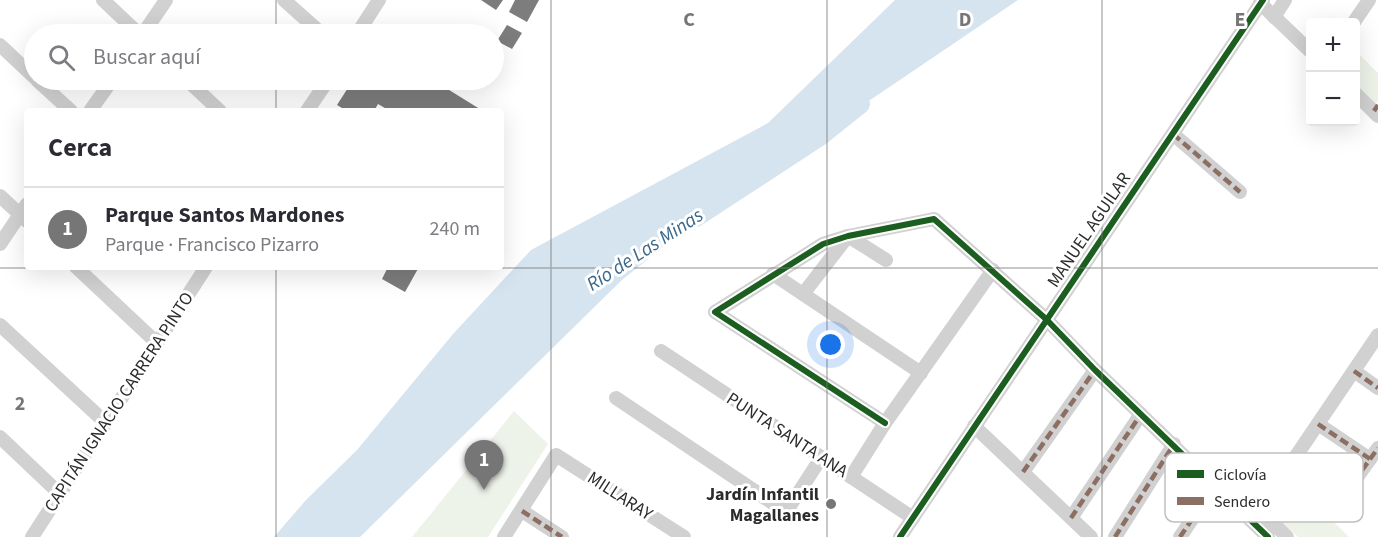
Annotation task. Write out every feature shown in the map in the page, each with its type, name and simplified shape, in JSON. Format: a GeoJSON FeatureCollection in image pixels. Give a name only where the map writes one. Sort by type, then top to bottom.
{"type":"FeatureCollection","features":[{"type":"Feature","properties":{"kind":"street"},"geometry":{"type":"LineString","coordinates":[[103,0],[130,24]]}},
{"type":"Feature","properties":{"kind":"street"},"geometry":{"type":"LineString","coordinates":[[148,24],[166,0]]}},
{"type":"Feature","properties":{"kind":"street"},"geometry":{"type":"LineString","coordinates":[[285,0],[311,24]]}},
{"type":"Feature","properties":{"kind":"street"},"geometry":{"type":"LineString","coordinates":[[363,24],[379,0]]}},
{"type":"Feature","properties":{"kind":"street"},"geometry":{"type":"LineString","coordinates":[[1274,16],[1285,0]]}},
{"type":"Feature","properties":{"kind":"street"},"geometry":{"type":"LineString","coordinates":[[1357,18],[1369,0]]}},
{"type":"Feature","properties":{"kind":"street"},"geometry":{"type":"LineString","coordinates":[[1261,2],[1306,46]]}},
{"type":"Feature","properties":{"kind":"street","name":"MANUEL AGUILAR"},"geometry":{"type":"LineString","coordinates":[[900,537],[1261,2]]}},
{"type":"Feature","properties":{"kind":"street"},"geometry":{"type":"LineString","coordinates":[[0,45],[24,67]]}},
{"type":"Feature","properties":{"kind":"street"},"geometry":{"type":"LineString","coordinates":[[49,90],[68,108]]}},
{"type":"Feature","properties":{"kind":"street"},"geometry":{"type":"LineString","coordinates":[[92,108],[105,90]]}},
{"type":"Feature","properties":{"kind":"street"},"geometry":{"type":"LineString","coordinates":[[198,90],[217,108]]}},
{"type":"Feature","properties":{"kind":"street"},"geometry":{"type":"LineString","coordinates":[[309,108],[321,90]]}},
{"type":"Feature","properties":{"kind":"street"},"geometry":{"type":"LineString","coordinates":[[1360,97],[1377,111]]}},
{"type":"Feature","properties":{"kind":"street"},"geometry":{"type":"LineString","coordinates":[[1173,134],[1240,192]]}},
{"type":"Feature","properties":{"kind":"street"},"geometry":{"type":"LineString","coordinates":[[0,196],[24,212]]}},
{"type":"Feature","properties":{"kind":"street"},"geometry":{"type":"LineString","coordinates":[[0,244],[24,214]]}},
{"type":"Feature","properties":{"kind":"street"},"geometry":{"type":"LineString","coordinates":[[885,423],[716,312],[822,244],[848,236],[934,219],[1046,319],[1095,370],[1183,453]]}},
{"type":"Feature","properties":{"kind":"street"},"geometry":{"type":"LineString","coordinates":[[848,236],[886,260]]}},
{"type":"Feature","properties":{"kind":"street"},"geometry":{"type":"LineString","coordinates":[[803,294],[848,236]]}},
{"type":"Feature","properties":{"kind":"street"},"geometry":{"type":"LineString","coordinates":[[79,270],[157,343]]}},
{"type":"Feature","properties":{"kind":"street","name":"CAPITÁN IGNACIO CARRERA PINTO"},"geometry":{"type":"LineString","coordinates":[[32,537],[204,270]]}},
{"type":"Feature","properties":{"kind":"street"},"geometry":{"type":"LineString","coordinates":[[851,477],[885,423],[993,270]]}},
{"type":"Feature","properties":{"kind":"street"},"geometry":{"type":"LineString","coordinates":[[773,274],[921,373]]}},
{"type":"Feature","properties":{"kind":"street"},"geometry":{"type":"LineString","coordinates":[[0,325],[106,423]]}},
{"type":"Feature","properties":{"kind":"street"},"geometry":{"type":"LineString","coordinates":[[1298,453],[1378,335]]}},
{"type":"Feature","properties":{"kind":"street","name":"PUNTA SANTA ANA"},"geometry":{"type":"LineString","coordinates":[[661,351],[913,518]]}},
{"type":"Feature","properties":{"kind":"street"},"geometry":{"type":"LineString","coordinates":[[1023,472],[1095,370]]}},
{"type":"Feature","properties":{"kind":"street"},"geometry":{"type":"LineString","coordinates":[[1354,371],[1378,388]]}},
{"type":"Feature","properties":{"kind":"street"},"geometry":{"type":"LineString","coordinates":[[616,398],[786,512],[820,458]]}},
{"type":"Feature","properties":{"kind":"street"},"geometry":{"type":"LineString","coordinates":[[1071,518],[1141,414]]}},
{"type":"Feature","properties":{"kind":"street"},"geometry":{"type":"LineString","coordinates":[[1318,424],[1374,453],[1363,469]]}},
{"type":"Feature","properties":{"kind":"street"},"geometry":{"type":"LineString","coordinates":[[974,426],[1091,537]]}},
{"type":"Feature","properties":{"kind":"street"},"geometry":{"type":"LineString","coordinates":[[0,437],[60,494]]}},
{"type":"Feature","properties":{"kind":"street"},"geometry":{"type":"LineString","coordinates":[[1168,453],[1174,444]]}},
{"type":"Feature","properties":{"kind":"street","name":"MILLARAY"},"geometry":{"type":"LineString","coordinates":[[522,511],[556,455],[684,537]]}},
{"type":"Feature","properties":{"kind":"street"},"geometry":{"type":"LineString","coordinates":[[1115,537],[1165,458]]}},
{"type":"Feature","properties":{"kind":"street"},"geometry":{"type":"LineString","coordinates":[[504,537],[522,511],[562,537]]}},
{"type":"Feature","properties":{"kind":"street"},"geometry":{"type":"LineString","coordinates":[[1180,537],[1190,522]]}},
{"type":"Feature","properties":{"kind":"street"},"geometry":{"type":"LineString","coordinates":[[1260,522],[1268,537]]}},
{"type":"Feature","properties":{"kind":"street"},"geometry":{"type":"LineString","coordinates":[[1266,522],[1287,537]]}},
{"type":"Feature","properties":{"kind":"shaded area"},"geometry":{"type":"Polygon","coordinates":[[[1360,55],[1378,73],[1378,100],[1373,108],[1360,95],[1360,55]]]}},
{"type":"Feature","properties":{"kind":"shaded area"},"geometry":{"type":"Polygon","coordinates":[[[514,411],[548,444],[488,537],[412,537],[514,411]]]}},
{"type":"Feature","properties":{"kind":"shaded area"},"geometry":{"type":"Polygon","coordinates":[[[1282,522],[1334,522],[1349,537],[1298,537],[1282,522]]]}},
{"type":"Feature","properties":{"kind":"water"},"geometry":{"type":"Polygon","coordinates":[[[895,0],[1018,0],[718,203],[623,279],[360,537],[274,537],[306,500],[357,450],[453,334],[531,250],[768,123],[895,0]]]}},
{"type":"Feature","properties":{"kind":"building"},"geometry":{"type":"Polygon","coordinates":[[[481,0],[503,0],[496,10],[481,0]]]}},
{"type":"Feature","properties":{"kind":"building"},"geometry":{"type":"Polygon","coordinates":[[[515,0],[539,0],[527,22],[509,12],[515,0]]]}},
{"type":"Feature","properties":{"kind":"building"},"geometry":{"type":"Polygon","coordinates":[[[507,25],[522,33],[512,49],[504,45],[504,30],[507,25]]]}},
{"type":"Feature","properties":{"kind":"building"},"geometry":{"type":"Polygon","coordinates":[[[347,90],[449,90],[478,108],[385,108],[378,104],[376,108],[342,108],[337,105],[347,90]]]}},
{"type":"Feature","properties":{"kind":"building"},"geometry":{"type":"Polygon","coordinates":[[[386,270],[417,270],[405,292],[382,279],[386,270]]]}},
{"type":"Feature","properties":{"kind":"waterway","name":"Río de Las Minas"},"geometry":{"type":"LineString","coordinates":[[696,217],[820,136],[860,104]]}},
{"type":"Feature","properties":{"kind":"marked path"},"geometry":{"type":"LineString","coordinates":[[1374,111],[1378,105]]}},
{"type":"Feature","properties":{"kind":"marked path"},"geometry":{"type":"LineString","coordinates":[[1173,134],[1240,192]]}},
{"type":"Feature","properties":{"kind":"marked path"},"geometry":{"type":"LineString","coordinates":[[1023,472],[1095,370]]}},
{"type":"Feature","properties":{"kind":"marked path"},"geometry":{"type":"LineString","coordinates":[[1354,371],[1378,388]]}},
{"type":"Feature","properties":{"kind":"marked path"},"geometry":{"type":"LineString","coordinates":[[1071,518],[1141,414]]}},
{"type":"Feature","properties":{"kind":"marked path"},"geometry":{"type":"LineString","coordinates":[[1318,424],[1361,453]]}},
{"type":"Feature","properties":{"kind":"marked path"},"geometry":{"type":"LineString","coordinates":[[1168,453],[1174,444]]}},
{"type":"Feature","properties":{"kind":"marked path"},"geometry":{"type":"LineString","coordinates":[[1363,469],[1378,448]]}},
{"type":"Feature","properties":{"kind":"marked path"},"geometry":{"type":"LineString","coordinates":[[1363,454],[1370,459]]}},
{"type":"Feature","properties":{"kind":"marked path"},"geometry":{"type":"LineString","coordinates":[[1115,537],[1165,458]]}},
{"type":"Feature","properties":{"kind":"marked path"},"geometry":{"type":"LineString","coordinates":[[522,511],[562,537]]}},
{"type":"Feature","properties":{"kind":"marked path"},"geometry":{"type":"LineString","coordinates":[[1180,537],[1190,522]]}},
{"type":"Feature","properties":{"kind":"cycle path"},"geometry":{"type":"LineString","coordinates":[[900,537],[1263,0]]}},
{"type":"Feature","properties":{"kind":"cycle path"},"geometry":{"type":"LineString","coordinates":[[885,423],[715,312],[823,244],[848,236],[934,219],[1046,319],[1181,453]]}},
{"type":"Feature","properties":{"kind":"cycle path"},"geometry":{"type":"LineString","coordinates":[[1252,522],[1268,537]]}},
{"type":"Feature","properties":{"kind":"place","name":"Parque Santos Mardones"},"geometry":{"type":"Point","coordinates":[484,490]}},
{"type":"Feature","properties":{"kind":"place","name":"Jardín Infantil Magallanes"},"geometry":{"type":"Point","coordinates":[831,504]}}]}
